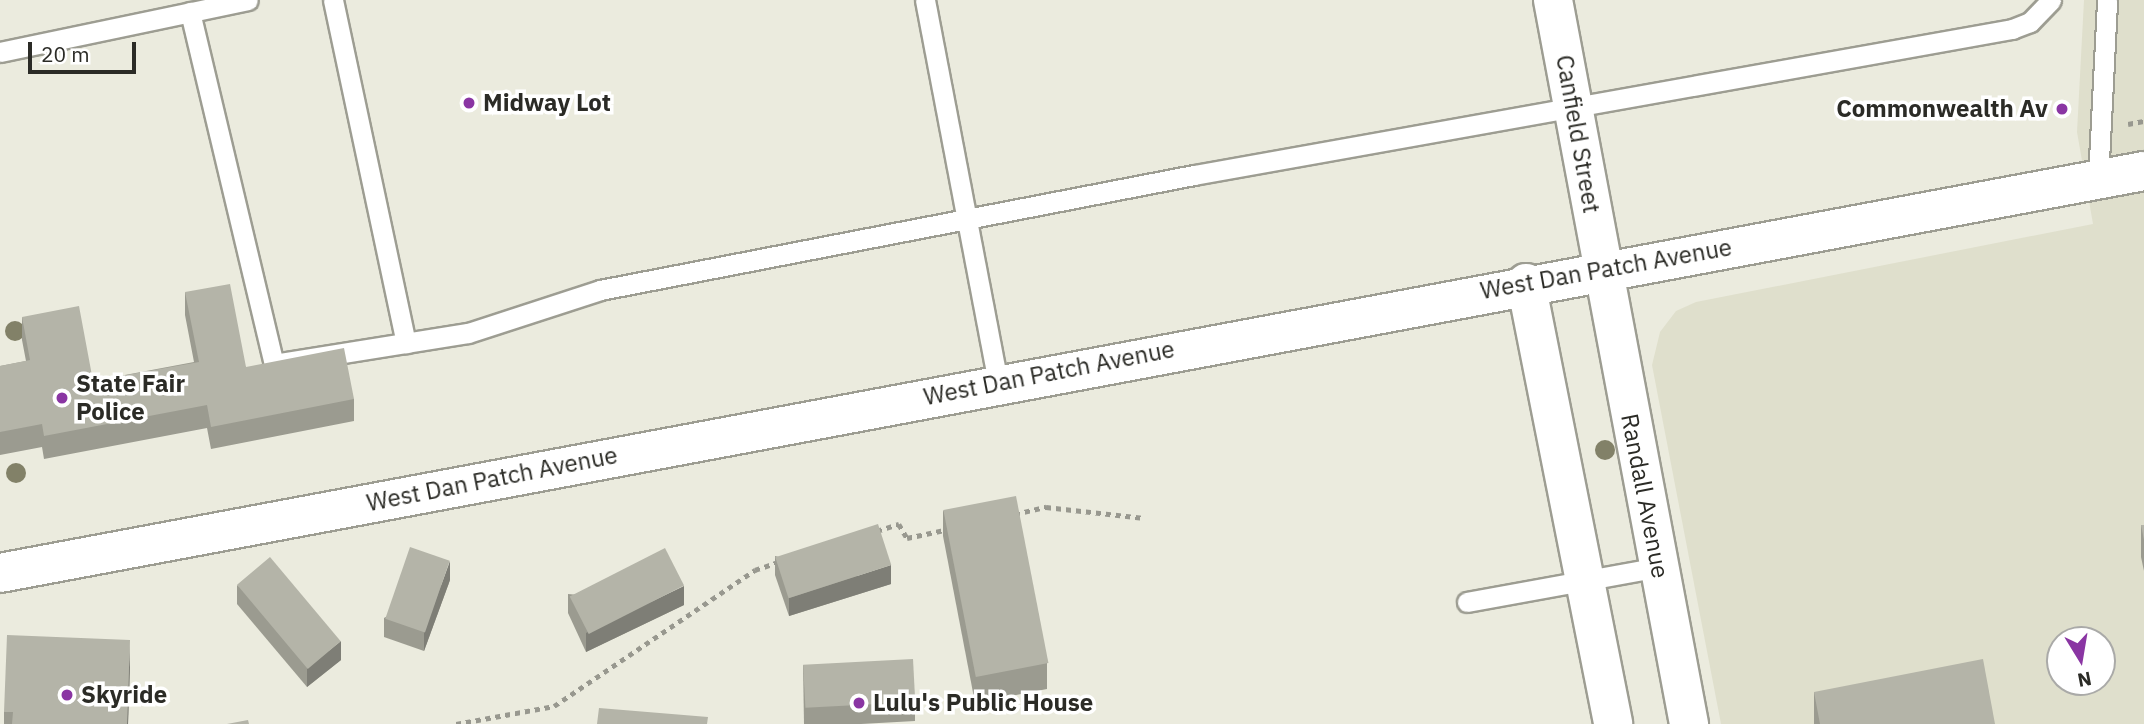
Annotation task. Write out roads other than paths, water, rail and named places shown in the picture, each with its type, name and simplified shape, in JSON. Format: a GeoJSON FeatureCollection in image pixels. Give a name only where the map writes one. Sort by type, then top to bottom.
{"type":"FeatureCollection","features":[{"type":"Feature","properties":{"kind":"street","name":"Canfield Street"},"geometry":{"type":"LineString","coordinates":[[1553,0],[1601,269]]}},
{"type":"Feature","properties":{"kind":"street","name":"West Dan Patch Avenue"},"geometry":{"type":"LineString","coordinates":[[0,573],[1526,283],[2144,171]]}},
{"type":"Feature","properties":{"kind":"street","name":"Randall Avenue"},"geometry":{"type":"LineString","coordinates":[[1601,269],[1689,724]]}},
{"type":"Feature","properties":{"kind":"street"},"geometry":{"type":"LineString","coordinates":[[1526,283],[1613,724]]}},
{"type":"Feature","properties":{"kind":"lane"},"geometry":{"type":"LineString","coordinates":[[0,52],[248,0]]}},
{"type":"Feature","properties":{"kind":"lane"},"geometry":{"type":"LineString","coordinates":[[333,0],[406,343]]}},
{"type":"Feature","properties":{"kind":"lane"},"geometry":{"type":"LineString","coordinates":[[925,0],[998,383]]}},
{"type":"Feature","properties":{"kind":"lane"},"geometry":{"type":"LineString","coordinates":[[190,12],[274,364],[468,333],[600,290],[968,219],[1572,104],[2012,29],[2030,23],[2051,0]]}},
{"type":"Feature","properties":{"kind":"lane"},"geometry":{"type":"LineString","coordinates":[[2098,180],[2107,0]]}},
{"type":"Feature","properties":{"kind":"lane"},"geometry":{"type":"LineString","coordinates":[[1467,602],[1658,567]]}},
{"type":"Feature","properties":{"kind":"place","name":"Midway Lot"},"geometry":{"type":"Point","coordinates":[469,103]}},
{"type":"Feature","properties":{"kind":"place","name":"Commonwealth Av"},"geometry":{"type":"Point","coordinates":[2062,109]}},
{"type":"Feature","properties":{"kind":"place","name":"State Fair Police"},"geometry":{"type":"Point","coordinates":[62,398]}},
{"type":"Feature","properties":{"kind":"place","name":"Skyride"},"geometry":{"type":"Point","coordinates":[67,695]}},
{"type":"Feature","properties":{"kind":"place","name":"Lulu's Public House"},"geometry":{"type":"Point","coordinates":[859,703]}}]}
